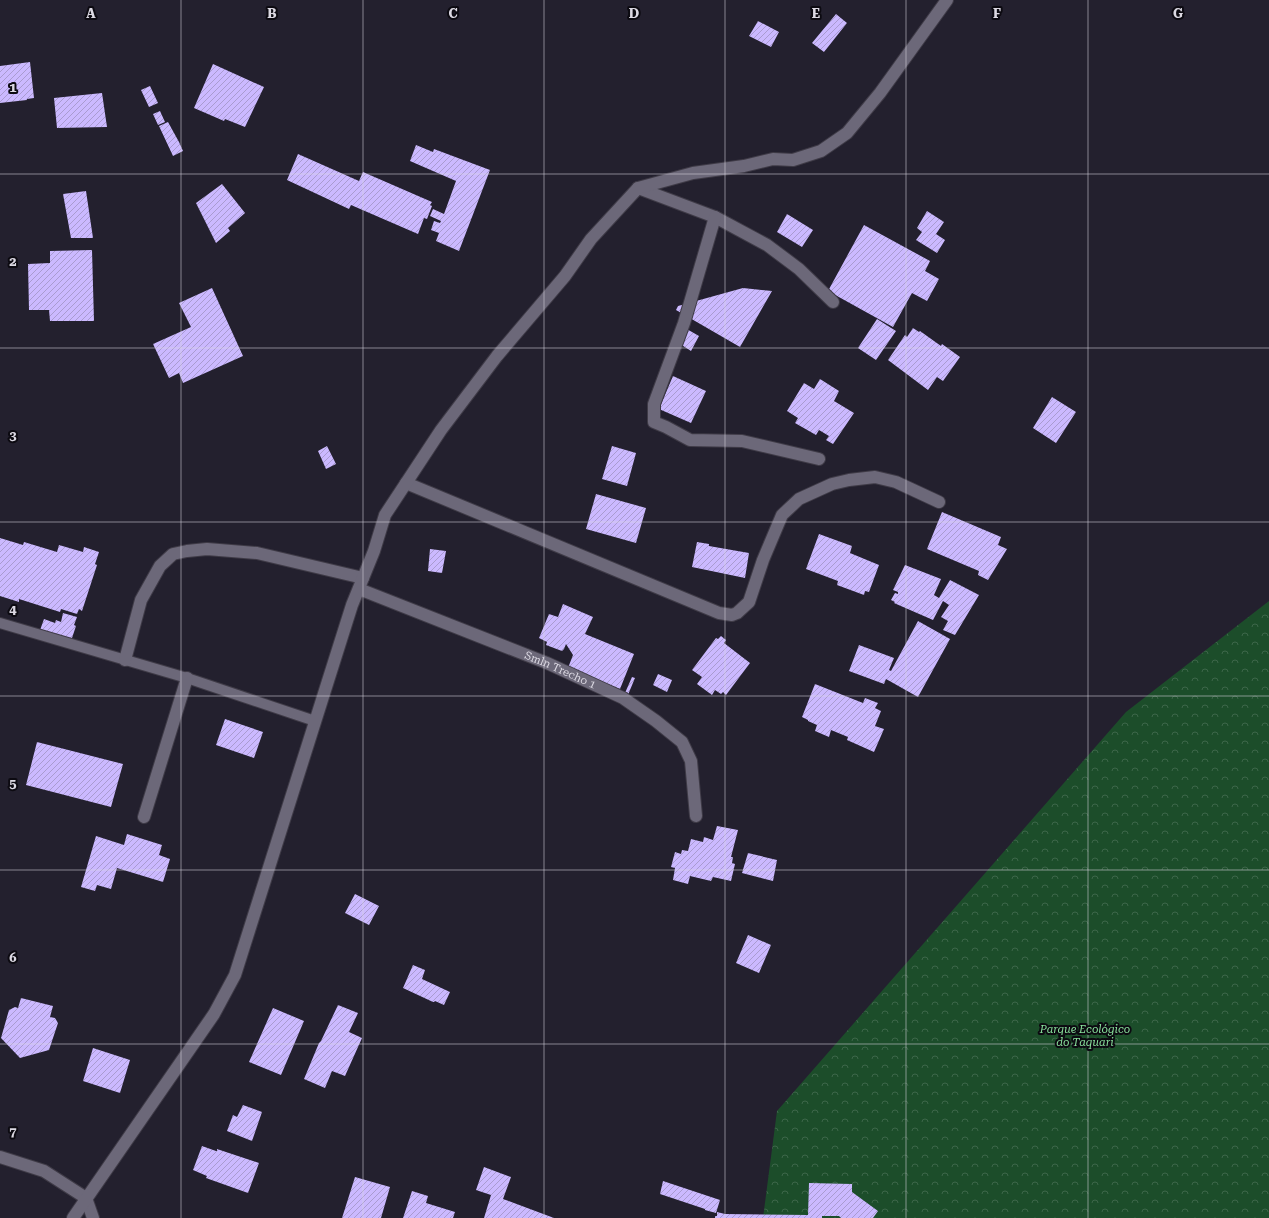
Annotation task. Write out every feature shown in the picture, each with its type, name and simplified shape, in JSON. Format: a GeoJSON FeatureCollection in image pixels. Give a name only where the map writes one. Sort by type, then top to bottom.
{"type":"FeatureCollection","features":[{"type":"Feature","properties":{"kind":"street"},"geometry":{"type":"LineString","coordinates":[[73,1218],[214,1014],[235,975],[352,605],[374,551],[385,515],[441,430],[497,356],[565,276],[591,239],[638,188],[693,173],[744,166],[773,159],[793,160],[821,151],[847,133],[880,93],[947,0]]}},
{"type":"Feature","properties":{"kind":"street"},"geometry":{"type":"LineString","coordinates":[[638,188],[715,217],[767,245],[799,269],[833,302]]}},
{"type":"Feature","properties":{"kind":"street"},"geometry":{"type":"LineString","coordinates":[[715,217],[684,323],[654,404],[654,422],[690,440],[742,441],[819,459]]}},
{"type":"Feature","properties":{"kind":"street"},"geometry":{"type":"LineString","coordinates":[[406,483],[719,612],[732,615],[737,613],[749,602],[763,560],[782,515],[799,499],[832,484],[849,480],[875,477],[896,482],[939,502]]}},
{"type":"Feature","properties":{"kind":"street","name":"Smln Trecho 1"},"geometry":{"type":"LineString","coordinates":[[125,660],[141,600],[160,566],[173,554],[207,549],[257,553],[361,583],[547,663],[622,698],[656,721],[682,742],[691,761],[696,816]]}},
{"type":"Feature","properties":{"kind":"street"},"geometry":{"type":"LineString","coordinates":[[144,817],[187,678]]}},
{"type":"Feature","properties":{"kind":"street"},"geometry":{"type":"LineString","coordinates":[[0,1157],[44,1171],[86,1198],[93,1218]]}},
{"type":"Feature","properties":{"kind":"lane"},"geometry":{"type":"LineString","coordinates":[[0,623],[187,678],[315,721]]}},
{"type":"Feature","properties":{"kind":"green space","name":"Parque Ecológico do Taquari"},"geometry":{"type":"Polygon","coordinates":[[[1269,601],[1269,1218],[763,1218],[777,1111],[1126,712],[1269,601]]]}},
{"type":"Feature","properties":{"kind":"building"},"geometry":{"type":"Polygon","coordinates":[[[836,14],[847,23],[824,52],[812,43],[836,14]]]}},
{"type":"Feature","properties":{"kind":"building"},"geometry":{"type":"Polygon","coordinates":[[[758,21],[779,32],[771,47],[749,36],[758,21]]]}},
{"type":"Feature","properties":{"kind":"building"},"geometry":{"type":"Polygon","coordinates":[[[30,62],[34,98],[0,103],[0,66],[30,62]]]}},
{"type":"Feature","properties":{"kind":"building"},"geometry":{"type":"Polygon","coordinates":[[[213,64],[264,87],[245,127],[225,119],[224,121],[194,108],[213,64]]]}},
{"type":"Feature","properties":{"kind":"building"},"geometry":{"type":"Polygon","coordinates":[[[150,86],[158,103],[149,107],[141,90],[150,86]]]}},
{"type":"Feature","properties":{"kind":"building"},"geometry":{"type":"Polygon","coordinates":[[[102,93],[107,127],[57,128],[54,98],[102,93]]]}},
{"type":"Feature","properties":{"kind":"building"},"geometry":{"type":"Polygon","coordinates":[[[160,111],[165,122],[158,125],[153,114],[160,111]]]}},
{"type":"Feature","properties":{"kind":"building"},"geometry":{"type":"Polygon","coordinates":[[[168,122],[183,151],[173,156],[159,126],[168,122]]]}},
{"type":"Feature","properties":{"kind":"building"},"geometry":{"type":"Polygon","coordinates":[[[416,145],[433,152],[434,149],[490,170],[459,251],[436,241],[439,233],[431,230],[434,221],[440,223],[441,221],[430,216],[433,209],[444,214],[456,181],[410,161],[416,145]]]}},
{"type":"Feature","properties":{"kind":"building"},"geometry":{"type":"Polygon","coordinates":[[[298,154],[359,181],[363,172],[432,202],[427,219],[424,218],[418,234],[351,205],[349,209],[287,180],[298,154]]]}},
{"type":"Feature","properties":{"kind":"building"},"geometry":{"type":"Polygon","coordinates":[[[222,184],[245,213],[228,228],[230,231],[216,243],[196,203],[222,184]]]}},
{"type":"Feature","properties":{"kind":"building"},"geometry":{"type":"Polygon","coordinates":[[[86,191],[93,238],[71,238],[63,194],[86,191]]]}},
{"type":"Feature","properties":{"kind":"building"},"geometry":{"type":"Polygon","coordinates":[[[927,211],[944,222],[936,234],[945,240],[937,253],[916,240],[922,232],[917,228],[927,211]]]}},
{"type":"Feature","properties":{"kind":"building"},"geometry":{"type":"Polygon","coordinates":[[[787,214],[813,230],[802,247],[777,232],[787,214]]]}},
{"type":"Feature","properties":{"kind":"building"},"geometry":{"type":"Polygon","coordinates":[[[864,225],[930,261],[925,271],[939,279],[927,301],[912,293],[893,327],[828,291],[864,225]]]}},
{"type":"Feature","properties":{"kind":"building"},"geometry":{"type":"Polygon","coordinates":[[[92,250],[94,321],[50,321],[49,310],[29,310],[28,264],[50,263],[50,251],[92,250]]]}},
{"type":"Feature","properties":{"kind":"building"},"geometry":{"type":"Polygon","coordinates":[[[212,288],[243,356],[183,383],[179,373],[169,378],[153,344],[191,327],[179,303],[212,288]]]}},
{"type":"Feature","properties":{"kind":"building"},"geometry":{"type":"Polygon","coordinates":[[[743,288],[772,291],[740,347],[676,310],[678,306],[743,288]]]}},
{"type":"Feature","properties":{"kind":"building"},"geometry":{"type":"Polygon","coordinates":[[[877,319],[896,331],[876,360],[858,348],[877,319]]]}},
{"type":"Feature","properties":{"kind":"building"},"geometry":{"type":"Polygon","coordinates":[[[685,328],[699,336],[691,351],[677,342],[685,328]]]}},
{"type":"Feature","properties":{"kind":"building"},"geometry":{"type":"Polygon","coordinates":[[[913,328],[919,332],[920,331],[941,346],[942,344],[960,357],[943,381],[937,377],[928,390],[888,360],[905,335],[907,337],[913,328]]]}},
{"type":"Feature","properties":{"kind":"building"},"geometry":{"type":"Polygon","coordinates":[[[673,376],[706,391],[691,423],[659,409],[673,376]]]}},
{"type":"Feature","properties":{"kind":"building"},"geometry":{"type":"Polygon","coordinates":[[[820,379],[839,391],[834,401],[854,413],[833,444],[826,440],[829,436],[819,430],[816,435],[795,423],[798,418],[787,411],[804,383],[814,389],[820,379]]]}},
{"type":"Feature","properties":{"kind":"building"},"geometry":{"type":"Polygon","coordinates":[[[1052,397],[1076,412],[1056,443],[1033,428],[1052,397]]]}},
{"type":"Feature","properties":{"kind":"building"},"geometry":{"type":"Polygon","coordinates":[[[327,446],[336,464],[326,469],[318,451],[327,446]]]}},
{"type":"Feature","properties":{"kind":"building"},"geometry":{"type":"Polygon","coordinates":[[[612,446],[636,453],[627,486],[602,479],[612,446]]]}},
{"type":"Feature","properties":{"kind":"building"},"geometry":{"type":"Polygon","coordinates":[[[596,494],[646,508],[636,543],[586,529],[596,494]]]}},
{"type":"Feature","properties":{"kind":"building"},"geometry":{"type":"Polygon","coordinates":[[[942,512],[1001,537],[998,545],[1007,549],[988,580],[978,575],[979,571],[927,549],[942,512]]]}},
{"type":"Feature","properties":{"kind":"building"},"geometry":{"type":"Polygon","coordinates":[[[819,534],[852,546],[850,553],[879,565],[869,592],[865,591],[864,595],[837,585],[838,581],[806,569],[819,534]]]}},
{"type":"Feature","properties":{"kind":"building"},"geometry":{"type":"Polygon","coordinates":[[[0,538],[23,545],[24,542],[57,552],[59,545],[83,552],[84,547],[99,552],[95,564],[97,565],[82,611],[79,609],[77,614],[61,609],[60,612],[19,599],[19,602],[0,596],[0,538]]]}},
{"type":"Feature","properties":{"kind":"building"},"geometry":{"type":"Polygon","coordinates":[[[697,542],[709,544],[709,546],[749,553],[745,578],[692,567],[697,542]]]}},
{"type":"Feature","properties":{"kind":"building"},"geometry":{"type":"Polygon","coordinates":[[[430,549],[446,551],[442,573],[428,571],[430,549]]]}},
{"type":"Feature","properties":{"kind":"building"},"geometry":{"type":"Polygon","coordinates":[[[905,565],[941,579],[934,595],[939,598],[950,580],[979,595],[955,635],[943,630],[948,621],[941,617],[949,605],[943,601],[933,620],[894,603],[895,602],[891,600],[895,593],[898,594],[898,592],[893,590],[905,565]]]}},
{"type":"Feature","properties":{"kind":"building"},"geometry":{"type":"Polygon","coordinates":[[[563,604],[593,617],[585,634],[634,654],[620,689],[568,668],[573,655],[566,644],[562,651],[546,645],[547,642],[539,638],[549,614],[558,617],[563,604]]]}},
{"type":"Feature","properties":{"kind":"building"},"geometry":{"type":"Polygon","coordinates":[[[63,613],[77,617],[74,625],[76,626],[70,644],[39,633],[44,619],[55,623],[56,620],[61,622],[63,613]]]}},
{"type":"Feature","properties":{"kind":"building"},"geometry":{"type":"Polygon","coordinates":[[[918,621],[950,639],[918,697],[886,679],[884,684],[849,671],[859,645],[894,658],[889,670],[891,671],[918,621]]]}},
{"type":"Feature","properties":{"kind":"building"},"geometry":{"type":"Polygon","coordinates":[[[721,636],[726,640],[724,643],[750,663],[726,695],[723,692],[721,694],[715,690],[712,695],[697,684],[702,677],[692,670],[716,638],[718,639],[721,636]]]}},
{"type":"Feature","properties":{"kind":"building"},"geometry":{"type":"Polygon","coordinates":[[[658,674],[672,680],[667,692],[653,685],[658,674]]]}},
{"type":"Feature","properties":{"kind":"building"},"geometry":{"type":"Polygon","coordinates":[[[632,677],[635,678],[625,702],[625,693],[632,677]]]}},
{"type":"Feature","properties":{"kind":"building"},"geometry":{"type":"Polygon","coordinates":[[[815,684],[863,703],[865,698],[878,703],[875,708],[881,711],[875,726],[884,729],[874,752],[847,740],[848,737],[831,730],[829,737],[815,731],[817,725],[802,717],[815,684]]]}},
{"type":"Feature","properties":{"kind":"building"},"geometry":{"type":"Polygon","coordinates":[[[225,719],[263,732],[254,758],[216,745],[225,719]]]}},
{"type":"Feature","properties":{"kind":"building"},"geometry":{"type":"Polygon","coordinates":[[[37,742],[123,764],[111,807],[26,785],[37,742]]]}},
{"type":"Feature","properties":{"kind":"building"},"geometry":{"type":"Polygon","coordinates":[[[717,826],[738,830],[731,857],[733,857],[732,863],[735,864],[731,881],[713,877],[711,881],[690,876],[688,884],[673,880],[675,868],[671,867],[675,852],[681,854],[682,850],[688,851],[691,839],[703,842],[704,837],[713,840],[717,826]]]}},
{"type":"Feature","properties":{"kind":"building"},"geometry":{"type":"Polygon","coordinates":[[[127,834],[162,845],[159,855],[170,859],[163,882],[117,868],[111,889],[97,885],[95,891],[81,887],[96,836],[124,845],[127,834]]]}},
{"type":"Feature","properties":{"kind":"building"},"geometry":{"type":"Polygon","coordinates":[[[748,853],[777,860],[773,881],[742,873],[748,853]]]}},
{"type":"Feature","properties":{"kind":"building"},"geometry":{"type":"Polygon","coordinates":[[[355,894],[379,906],[369,925],[345,913],[355,894]]]}},
{"type":"Feature","properties":{"kind":"building"},"geometry":{"type":"Polygon","coordinates":[[[748,935],[771,945],[759,973],[736,963],[748,935]]]}},
{"type":"Feature","properties":{"kind":"building"},"geometry":{"type":"Polygon","coordinates":[[[413,965],[425,970],[422,979],[450,992],[444,1005],[435,1001],[433,1002],[403,988],[413,965]]]}},
{"type":"Feature","properties":{"kind":"building"},"geometry":{"type":"Polygon","coordinates":[[[21,998],[53,1006],[50,1017],[55,1018],[58,1023],[49,1050],[20,1058],[1,1038],[9,1010],[15,1007],[18,1008],[21,998]]]}},
{"type":"Feature","properties":{"kind":"building"},"geometry":{"type":"Polygon","coordinates":[[[338,1005],[358,1013],[349,1032],[362,1038],[345,1076],[332,1071],[325,1088],[304,1079],[319,1043],[338,1005]]]}},
{"type":"Feature","properties":{"kind":"building"},"geometry":{"type":"Polygon","coordinates":[[[273,1008],[304,1021],[281,1075],[249,1062],[273,1008]]]}},
{"type":"Feature","properties":{"kind":"building"},"geometry":{"type":"Polygon","coordinates":[[[93,1048],[130,1060],[120,1093],[83,1081],[93,1048]]]}},
{"type":"Feature","properties":{"kind":"building"},"geometry":{"type":"Polygon","coordinates":[[[243,1105],[262,1112],[252,1141],[227,1131],[233,1115],[237,1117],[243,1105]]]}},
{"type":"Feature","properties":{"kind":"building"},"geometry":{"type":"Polygon","coordinates":[[[202,1146],[216,1151],[217,1149],[259,1163],[248,1193],[206,1178],[207,1176],[193,1170],[202,1146]]]}},
{"type":"Feature","properties":{"kind":"building"},"geometry":{"type":"Polygon","coordinates":[[[484,1167],[511,1177],[503,1199],[554,1218],[484,1218],[491,1195],[476,1190],[484,1167]]]}},
{"type":"Feature","properties":{"kind":"building"},"geometry":{"type":"Polygon","coordinates":[[[355,1177],[390,1187],[381,1218],[342,1218],[355,1177]]]}},
{"type":"Feature","properties":{"kind":"building"},"geometry":{"type":"Polygon","coordinates":[[[663,1181],[720,1200],[716,1213],[660,1194],[663,1181]]]}},
{"type":"Feature","properties":{"kind":"building"},"geometry":{"type":"Polygon","coordinates":[[[809,1183],[852,1184],[852,1192],[878,1211],[873,1218],[841,1218],[839,1216],[822,1216],[822,1218],[715,1218],[715,1216],[717,1216],[717,1212],[725,1214],[808,1215],[809,1183]]]}},
{"type":"Feature","properties":{"kind":"building"},"geometry":{"type":"Polygon","coordinates":[[[412,1191],[428,1196],[426,1203],[455,1212],[453,1218],[403,1218],[412,1191]]]}}]}
